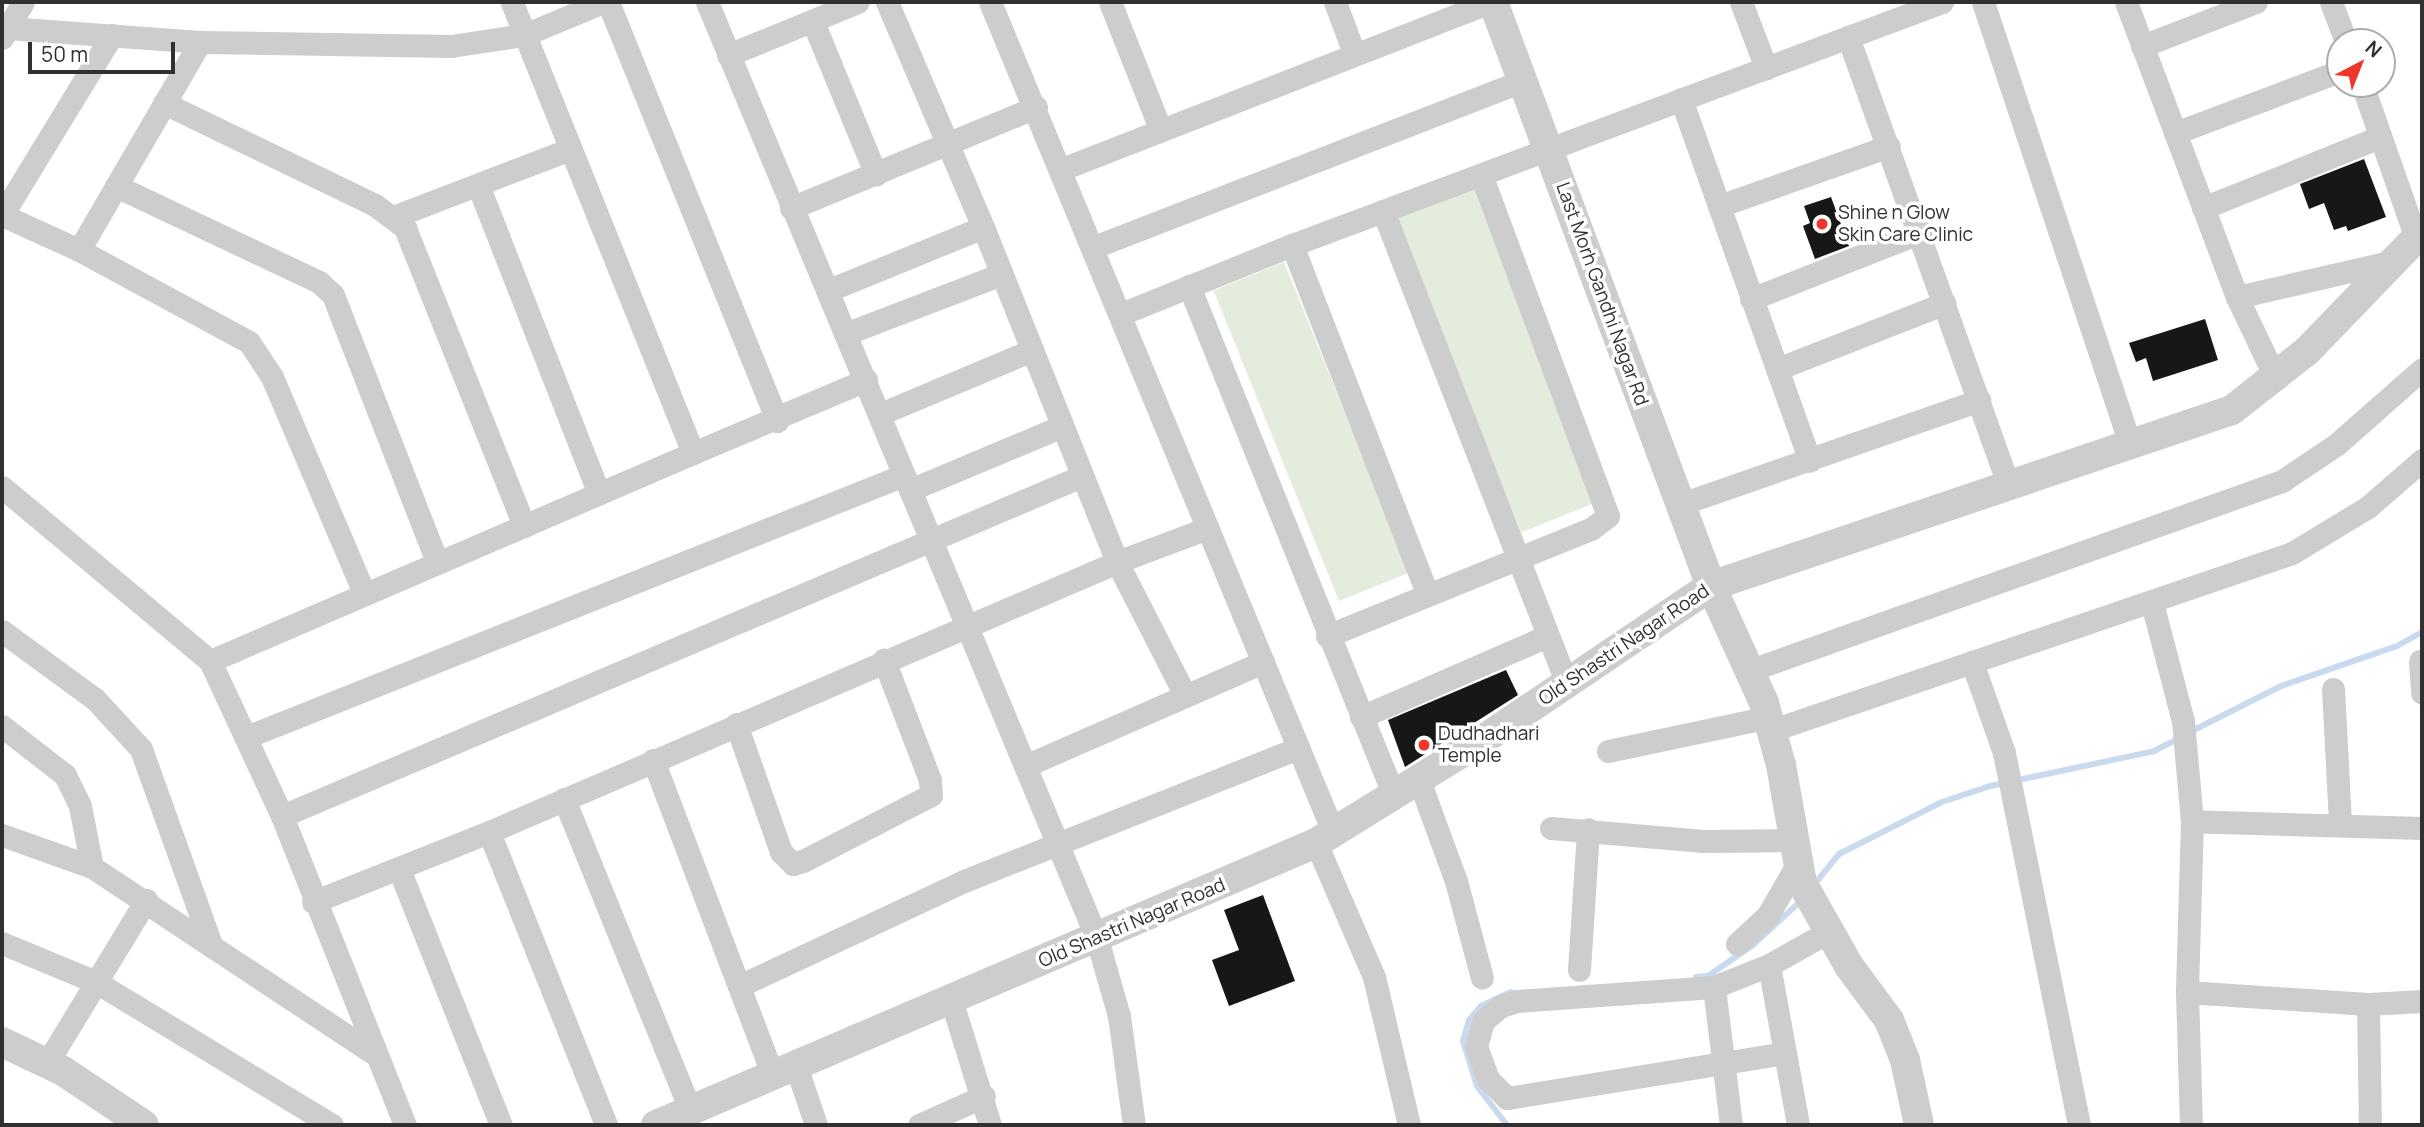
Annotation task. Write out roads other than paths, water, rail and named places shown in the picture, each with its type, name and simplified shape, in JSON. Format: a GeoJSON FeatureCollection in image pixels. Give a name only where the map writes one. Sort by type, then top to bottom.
{"type":"FeatureCollection","features":[{"type":"Feature","properties":{"kind":"street"},"geometry":{"type":"LineString","coordinates":[[4,33],[23,2]]}},
{"type":"Feature","properties":{"kind":"street"},"geometry":{"type":"LineString","coordinates":[[512,2],[693,453]]}},
{"type":"Feature","properties":{"kind":"street"},"geometry":{"type":"LineString","coordinates":[[4,33],[112,35],[200,42],[451,46],[524,35],[606,2],[777,421]]}},
{"type":"Feature","properties":{"kind":"street"},"geometry":{"type":"LineString","coordinates":[[707,2],[791,208],[829,290],[964,626],[1097,939],[1119,1016],[1134,1125]]}},
{"type":"Feature","properties":{"kind":"street"},"geometry":{"type":"LineString","coordinates":[[728,55],[858,2]]}},
{"type":"Feature","properties":{"kind":"street"},"geometry":{"type":"LineString","coordinates":[[887,2],[950,145],[1117,562],[1185,695]]}},
{"type":"Feature","properties":{"kind":"street"},"geometry":{"type":"LineString","coordinates":[[990,2],[1062,169],[1298,748],[1325,839],[1374,977],[1409,1125]]}},
{"type":"Feature","properties":{"kind":"street"},"geometry":{"type":"LineString","coordinates":[[1110,2],[1160,128]]}},
{"type":"Feature","properties":{"kind":"street"},"geometry":{"type":"LineString","coordinates":[[1335,2],[1354,53]]}},
{"type":"Feature","properties":{"kind":"street"},"geometry":{"type":"LineString","coordinates":[[1062,169],[1160,128],[1492,2]]}},
{"type":"Feature","properties":{"kind":"street","name":"Last Morh Gandhi Nagar Rd"},"geometry":{"type":"LineString","coordinates":[[1492,2],[1711,586],[1751,670],[1771,724],[1797,862],[1824,926],[1894,1030],[1919,1125]]}},
{"type":"Feature","properties":{"kind":"street"},"geometry":{"type":"LineString","coordinates":[[1741,2],[1766,68]]}},
{"type":"Feature","properties":{"kind":"street"},"geometry":{"type":"LineString","coordinates":[[1121,314],[1292,244],[1942,2]]}},
{"type":"Feature","properties":{"kind":"street"},"geometry":{"type":"LineString","coordinates":[[1983,2],[2130,445]]}},
{"type":"Feature","properties":{"kind":"street"},"geometry":{"type":"LineString","coordinates":[[2126,2],[2237,297],[2276,379]]}},
{"type":"Feature","properties":{"kind":"street"},"geometry":{"type":"LineString","coordinates":[[2142,46],[2256,2]]}},
{"type":"Feature","properties":{"kind":"street"},"geometry":{"type":"LineString","coordinates":[[2331,2],[2341,28]]}},
{"type":"Feature","properties":{"kind":"street"},"geometry":{"type":"LineString","coordinates":[[813,22],[876,175]]}},
{"type":"Feature","properties":{"kind":"street"},"geometry":{"type":"LineString","coordinates":[[112,35],[2,215],[79,250],[230,329],[262,357],[365,593]]}},
{"type":"Feature","properties":{"kind":"street"},"geometry":{"type":"LineString","coordinates":[[1848,37],[1921,233],[2009,486]]}},
{"type":"Feature","properties":{"kind":"street"},"geometry":{"type":"LineString","coordinates":[[79,250],[200,42]]}},
{"type":"Feature","properties":{"kind":"street"},"geometry":{"type":"LineString","coordinates":[[2175,133],[2326,76]]}},
{"type":"Feature","properties":{"kind":"street"},"geometry":{"type":"LineString","coordinates":[[1094,247],[1522,81]]}},
{"type":"Feature","properties":{"kind":"street"},"geometry":{"type":"LineString","coordinates":[[2367,98],[2419,235]]}},
{"type":"Feature","properties":{"kind":"street"},"geometry":{"type":"LineString","coordinates":[[1681,99],[1810,461]]}},
{"type":"Feature","properties":{"kind":"street"},"geometry":{"type":"LineString","coordinates":[[164,103],[393,217],[413,242],[524,526]]}},
{"type":"Feature","properties":{"kind":"street"},"geometry":{"type":"LineString","coordinates":[[791,208],[950,145],[1036,107]]}},
{"type":"Feature","properties":{"kind":"street"},"geometry":{"type":"LineString","coordinates":[[2203,208],[2380,137]]}},
{"type":"Feature","properties":{"kind":"street"},"geometry":{"type":"LineString","coordinates":[[1719,206],[1889,146]]}},
{"type":"Feature","properties":{"kind":"street"},"geometry":{"type":"LineString","coordinates":[[393,217],[570,149]]}},
{"type":"Feature","properties":{"kind":"street"},"geometry":{"type":"LineString","coordinates":[[1327,636],[1591,529],[1608,516],[1481,175]]}},
{"type":"Feature","properties":{"kind":"street"},"geometry":{"type":"LineString","coordinates":[[478,185],[599,493]]}},
{"type":"Feature","properties":{"kind":"street"},"geometry":{"type":"LineString","coordinates":[[116,186],[319,282],[333,295],[437,562]]}},
{"type":"Feature","properties":{"kind":"street"},"geometry":{"type":"LineString","coordinates":[[1383,211],[1516,560],[1567,684]]}},
{"type":"Feature","properties":{"kind":"street"},"geometry":{"type":"LineString","coordinates":[[829,290],[983,227]]}},
{"type":"Feature","properties":{"kind":"street"},"geometry":{"type":"LineString","coordinates":[[1751,299],[1921,233]]}},
{"type":"Feature","properties":{"kind":"street","name":"Old Shastri Nagar Road"},"geometry":{"type":"LineString","coordinates":[[656,1125],[1097,939],[1325,839],[1567,684],[1711,586],[2232,410],[2276,379],[2419,235]]}},
{"type":"Feature","properties":{"kind":"street"},"geometry":{"type":"LineString","coordinates":[[1292,244],[1428,595]]}},
{"type":"Feature","properties":{"kind":"street"},"geometry":{"type":"LineString","coordinates":[[2237,297],[2394,261]]}},
{"type":"Feature","properties":{"kind":"street"},"geometry":{"type":"LineString","coordinates":[[845,334],[1002,274]]}},
{"type":"Feature","properties":{"kind":"street"},"geometry":{"type":"LineString","coordinates":[[1189,286],[1327,636],[1394,796]]}},
{"type":"Feature","properties":{"kind":"street"},"geometry":{"type":"LineString","coordinates":[[1777,369],[1945,303]]}},
{"type":"Feature","properties":{"kind":"street"},"geometry":{"type":"LineString","coordinates":[[880,414],[1031,350]]}},
{"type":"Feature","properties":{"kind":"street"},"geometry":{"type":"LineString","coordinates":[[1751,670],[2238,501],[2282,481],[2337,444],[2422,369]]}},
{"type":"Feature","properties":{"kind":"street"},"geometry":{"type":"LineString","coordinates":[[210,661],[693,453],[777,421],[866,380]]}},
{"type":"Feature","properties":{"kind":"street"},"geometry":{"type":"LineString","coordinates":[[1681,504],[1979,400]]}},
{"type":"Feature","properties":{"kind":"street"},"geometry":{"type":"LineString","coordinates":[[249,736],[907,482],[1062,426]]}},
{"type":"Feature","properties":{"kind":"street"},"geometry":{"type":"LineString","coordinates":[[1608,751],[1771,724],[2152,603],[2320,539],[2368,508],[2422,460]]}},
{"type":"Feature","properties":{"kind":"street"},"geometry":{"type":"LineString","coordinates":[[282,816],[1082,476]]}},
{"type":"Feature","properties":{"kind":"street"},"geometry":{"type":"LineString","coordinates":[[2,487],[210,661],[249,736],[373,1054],[405,1125]]}},
{"type":"Feature","properties":{"kind":"street"},"geometry":{"type":"LineString","coordinates":[[313,902],[489,832],[1117,562],[1208,528]]}},
{"type":"Feature","properties":{"kind":"street"},"geometry":{"type":"LineString","coordinates":[[2152,603],[2183,720],[2192,821],[2187,992],[2191,1125]]}},
{"type":"Feature","properties":{"kind":"street"},"geometry":{"type":"LineString","coordinates":[[2,631],[94,699],[141,749],[212,947]]}},
{"type":"Feature","properties":{"kind":"street"},"geometry":{"type":"LineString","coordinates":[[1361,717],[1547,636]]}},
{"type":"Feature","properties":{"kind":"street"},"geometry":{"type":"LineString","coordinates":[[736,724],[781,852],[793,864],[803,861],[931,795],[930,780],[884,660]]}},
{"type":"Feature","properties":{"kind":"street"},"geometry":{"type":"LineString","coordinates":[[2420,661],[2422,693]]}},
{"type":"Feature","properties":{"kind":"street"},"geometry":{"type":"LineString","coordinates":[[1025,766],[1263,662]]}},
{"type":"Feature","properties":{"kind":"street"},"geometry":{"type":"LineString","coordinates":[[1972,662],[2008,783],[2079,1125]]}},
{"type":"Feature","properties":{"kind":"street"},"geometry":{"type":"LineString","coordinates":[[2333,689],[2340,824]]}},
{"type":"Feature","properties":{"kind":"street"},"geometry":{"type":"LineString","coordinates":[[2,726],[65,775],[80,806],[92,867]]}},
{"type":"Feature","properties":{"kind":"street"},"geometry":{"type":"LineString","coordinates":[[739,986],[1055,844],[1298,748]]}},
{"type":"Feature","properties":{"kind":"street"},"geometry":{"type":"LineString","coordinates":[[653,760],[739,986],[816,1125]]}},
{"type":"Feature","properties":{"kind":"street"},"geometry":{"type":"LineString","coordinates":[[1419,780],[1456,881],[1482,978]]}},
{"type":"Feature","properties":{"kind":"street"},"geometry":{"type":"LineString","coordinates":[[564,799],[691,1111]]}},
{"type":"Feature","properties":{"kind":"street"},"geometry":{"type":"LineString","coordinates":[[2192,821],[2422,828]]}},
{"type":"Feature","properties":{"kind":"street"},"geometry":{"type":"LineString","coordinates":[[1550,828],[1588,829],[1703,841],[1797,862],[1768,915],[1737,944]]}},
{"type":"Feature","properties":{"kind":"street"},"geometry":{"type":"LineString","coordinates":[[1579,970],[1588,829]]}},
{"type":"Feature","properties":{"kind":"street"},"geometry":{"type":"LineString","coordinates":[[489,832],[606,1125]]}},
{"type":"Feature","properties":{"kind":"street"},"geometry":{"type":"LineString","coordinates":[[2,835],[92,867],[146,900],[373,1054]]}},
{"type":"Feature","properties":{"kind":"street"},"geometry":{"type":"LineString","coordinates":[[399,869],[501,1125]]}},
{"type":"Feature","properties":{"kind":"street"},"geometry":{"type":"LineString","coordinates":[[144,1125],[18,1051],[96,982],[146,900]]}},
{"type":"Feature","properties":{"kind":"street"},"geometry":{"type":"LineString","coordinates":[[1785,1053],[1507,1098],[1488,1079],[1476,1046],[1483,1021],[1501,1006],[1517,1001],[1714,987],[1769,965],[1824,926]]}},
{"type":"Feature","properties":{"kind":"street"},"geometry":{"type":"LineString","coordinates":[[2,943],[96,982],[332,1125]]}},
{"type":"Feature","properties":{"kind":"street"},"geometry":{"type":"LineString","coordinates":[[1769,965],[1798,1125]]}},
{"type":"Feature","properties":{"kind":"street"},"geometry":{"type":"LineString","coordinates":[[1714,987],[1731,1125]]}},
{"type":"Feature","properties":{"kind":"street"},"geometry":{"type":"LineString","coordinates":[[2187,992],[2368,1004],[2422,1001]]}},
{"type":"Feature","properties":{"kind":"street"},"geometry":{"type":"LineString","coordinates":[[951,999],[984,1096],[990,1125]]}},
{"type":"Feature","properties":{"kind":"street"},"geometry":{"type":"LineString","coordinates":[[2368,1004],[2370,1125]]}},
{"type":"Feature","properties":{"kind":"street"},"geometry":{"type":"LineString","coordinates":[[919,1125],[984,1096]]}},
{"type":"Feature","properties":{"kind":"waterway"},"geometry":{"type":"LineString","coordinates":[[2190,732],[2281,686],[2397,646],[2422,632]]}},
{"type":"Feature","properties":{"kind":"waterway"},"geometry":{"type":"LineString","coordinates":[[1813,886],[1839,854],[1942,802],[1990,786],[2154,751],[2181,737]]}},
{"type":"Feature","properties":{"kind":"waterway"},"geometry":{"type":"LineString","coordinates":[[1696,977],[1708,976],[1753,945],[1802,900]]}},
{"type":"Feature","properties":{"kind":"waterway"},"geometry":{"type":"LineString","coordinates":[[1507,1125],[1477,1086],[1463,1041],[1469,1020],[1481,1006],[1511,992]]}},
{"type":"Feature","properties":{"kind":"place","name":"Shine n Glow Skin Care Clinic"},"geometry":{"type":"Point","coordinates":[1822,224]}},
{"type":"Feature","properties":{"kind":"place","name":"Dudhadhari Temple"},"geometry":{"type":"Point","coordinates":[1424,745]}}]}
